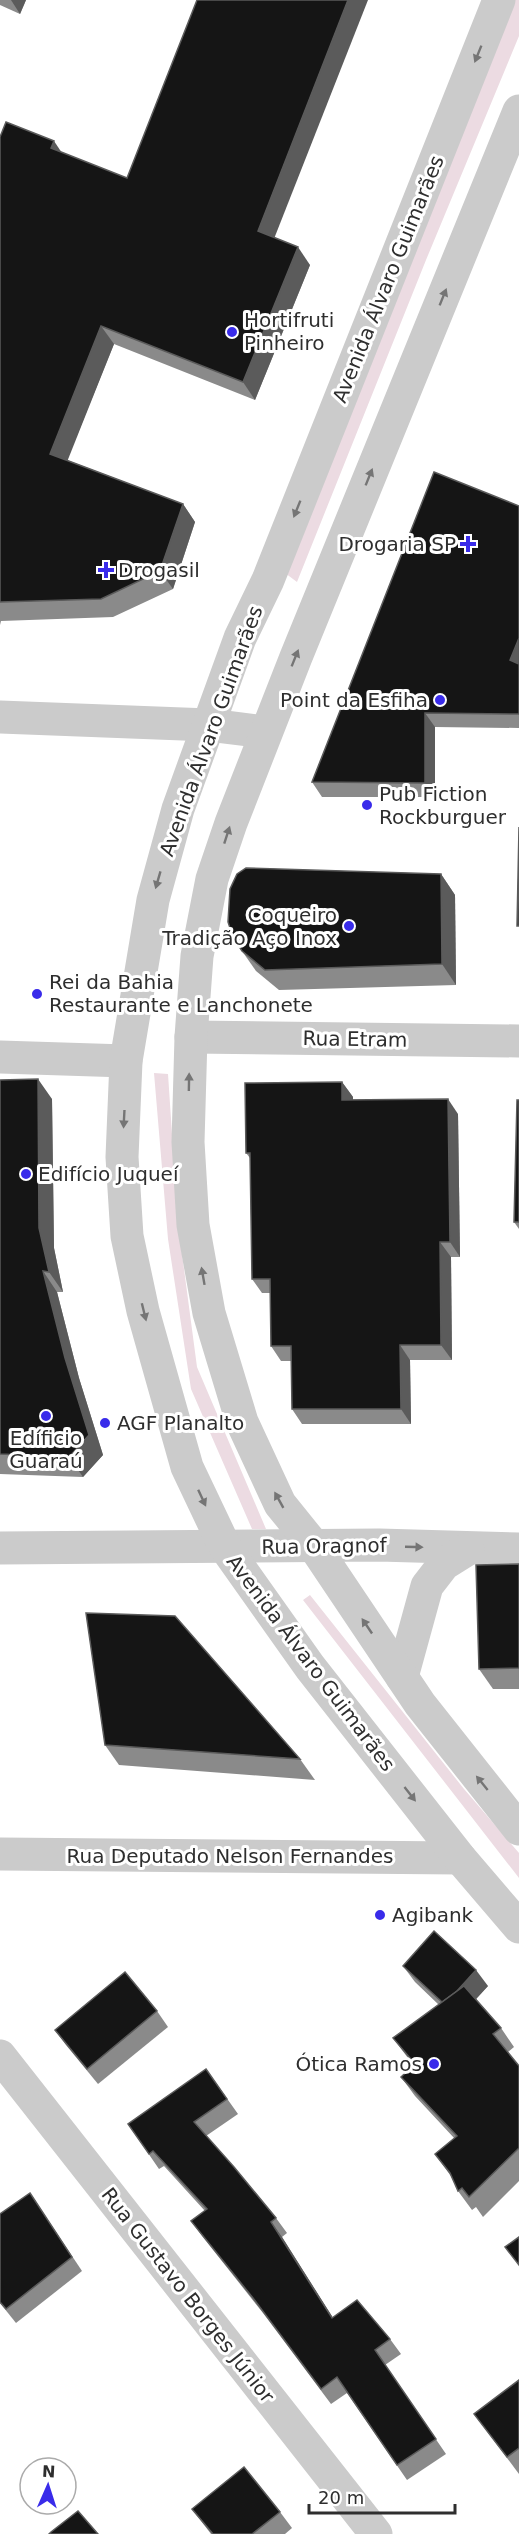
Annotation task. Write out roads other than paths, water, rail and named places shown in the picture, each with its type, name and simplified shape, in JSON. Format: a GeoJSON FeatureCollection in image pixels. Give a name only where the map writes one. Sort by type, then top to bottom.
{"type":"FeatureCollection","features":[{"type":"Feature","properties":{"kind":"street","name":"Avenida Álvaro Guimarães"},"geometry":{"type":"LineString","coordinates":[[499,0],[276,559],[240,638],[178,809],[153,900],[126,1061],[122,1157],[127,1236],[143,1311],[187,1467],[225,1547],[310,1667],[460,1858],[519,1927]]}},
{"type":"Feature","properties":{"kind":"street"},"geometry":{"type":"LineString","coordinates":[[519,111],[266,732],[212,879],[197,956],[191,1037],[188,1142],[193,1225],[210,1313],[242,1422],[280,1504],[314,1546],[420,1704],[519,1828]]}},
{"type":"Feature","properties":{"kind":"street"},"geometry":{"type":"LineString","coordinates":[[0,717],[209,725],[266,732]]}},
{"type":"Feature","properties":{"kind":"street","name":"Rua Etram"},"geometry":{"type":"LineString","coordinates":[[191,1037],[519,1041]]}},
{"type":"Feature","properties":{"kind":"street"},"geometry":{"type":"LineString","coordinates":[[0,1057],[126,1061]]}},
{"type":"Feature","properties":{"kind":"street","name":"Rua Oragnof"},"geometry":{"type":"LineString","coordinates":[[0,1548],[379,1545],[468,1549],[519,1548]]}},
{"type":"Feature","properties":{"kind":"street"},"geometry":{"type":"LineString","coordinates":[[402,1677],[427,1586],[444,1564],[468,1549]]}},
{"type":"Feature","properties":{"kind":"street","name":"Rua Deputado Nelson Fernandes"},"geometry":{"type":"LineString","coordinates":[[0,1854],[460,1858]]}},
{"type":"Feature","properties":{"kind":"street","name":"Rua Gustavo Borges Júnior"},"geometry":{"type":"LineString","coordinates":[[0,2056],[376,2534]]}},
{"type":"Feature","properties":{"kind":"place","name":"Hortifruti Pinheiro"},"geometry":{"type":"Point","coordinates":[232,332]}},
{"type":"Feature","properties":{"kind":"place","name":"Drogaria SP"},"geometry":{"type":"Point","coordinates":[468,544]}},
{"type":"Feature","properties":{"kind":"place","name":"Drogasil"},"geometry":{"type":"Point","coordinates":[106,570]}},
{"type":"Feature","properties":{"kind":"place","name":"Point da Esfiha"},"geometry":{"type":"Point","coordinates":[440,700]}},
{"type":"Feature","properties":{"kind":"place","name":"Pub Fiction Rockburguer"},"geometry":{"type":"Point","coordinates":[367,805]}},
{"type":"Feature","properties":{"kind":"place","name":"Coqueiro Tradição Aço Inox"},"geometry":{"type":"Point","coordinates":[349,926]}},
{"type":"Feature","properties":{"kind":"place","name":"Rei da Bahia Restaurante e Lanchonete"},"geometry":{"type":"Point","coordinates":[37,994]}},
{"type":"Feature","properties":{"kind":"place","name":"Edifício Juqueí"},"geometry":{"type":"Point","coordinates":[26,1174]}},
{"type":"Feature","properties":{"kind":"place","name":"Edíficio Guaraú"},"geometry":{"type":"Point","coordinates":[46,1416]}},
{"type":"Feature","properties":{"kind":"place","name":"AGF Planalto"},"geometry":{"type":"Point","coordinates":[105,1423]}},
{"type":"Feature","properties":{"kind":"place","name":"Agibank"},"geometry":{"type":"Point","coordinates":[380,1915]}},
{"type":"Feature","properties":{"kind":"place","name":"Ótica Ramos"},"geometry":{"type":"Point","coordinates":[434,2064]}}]}
